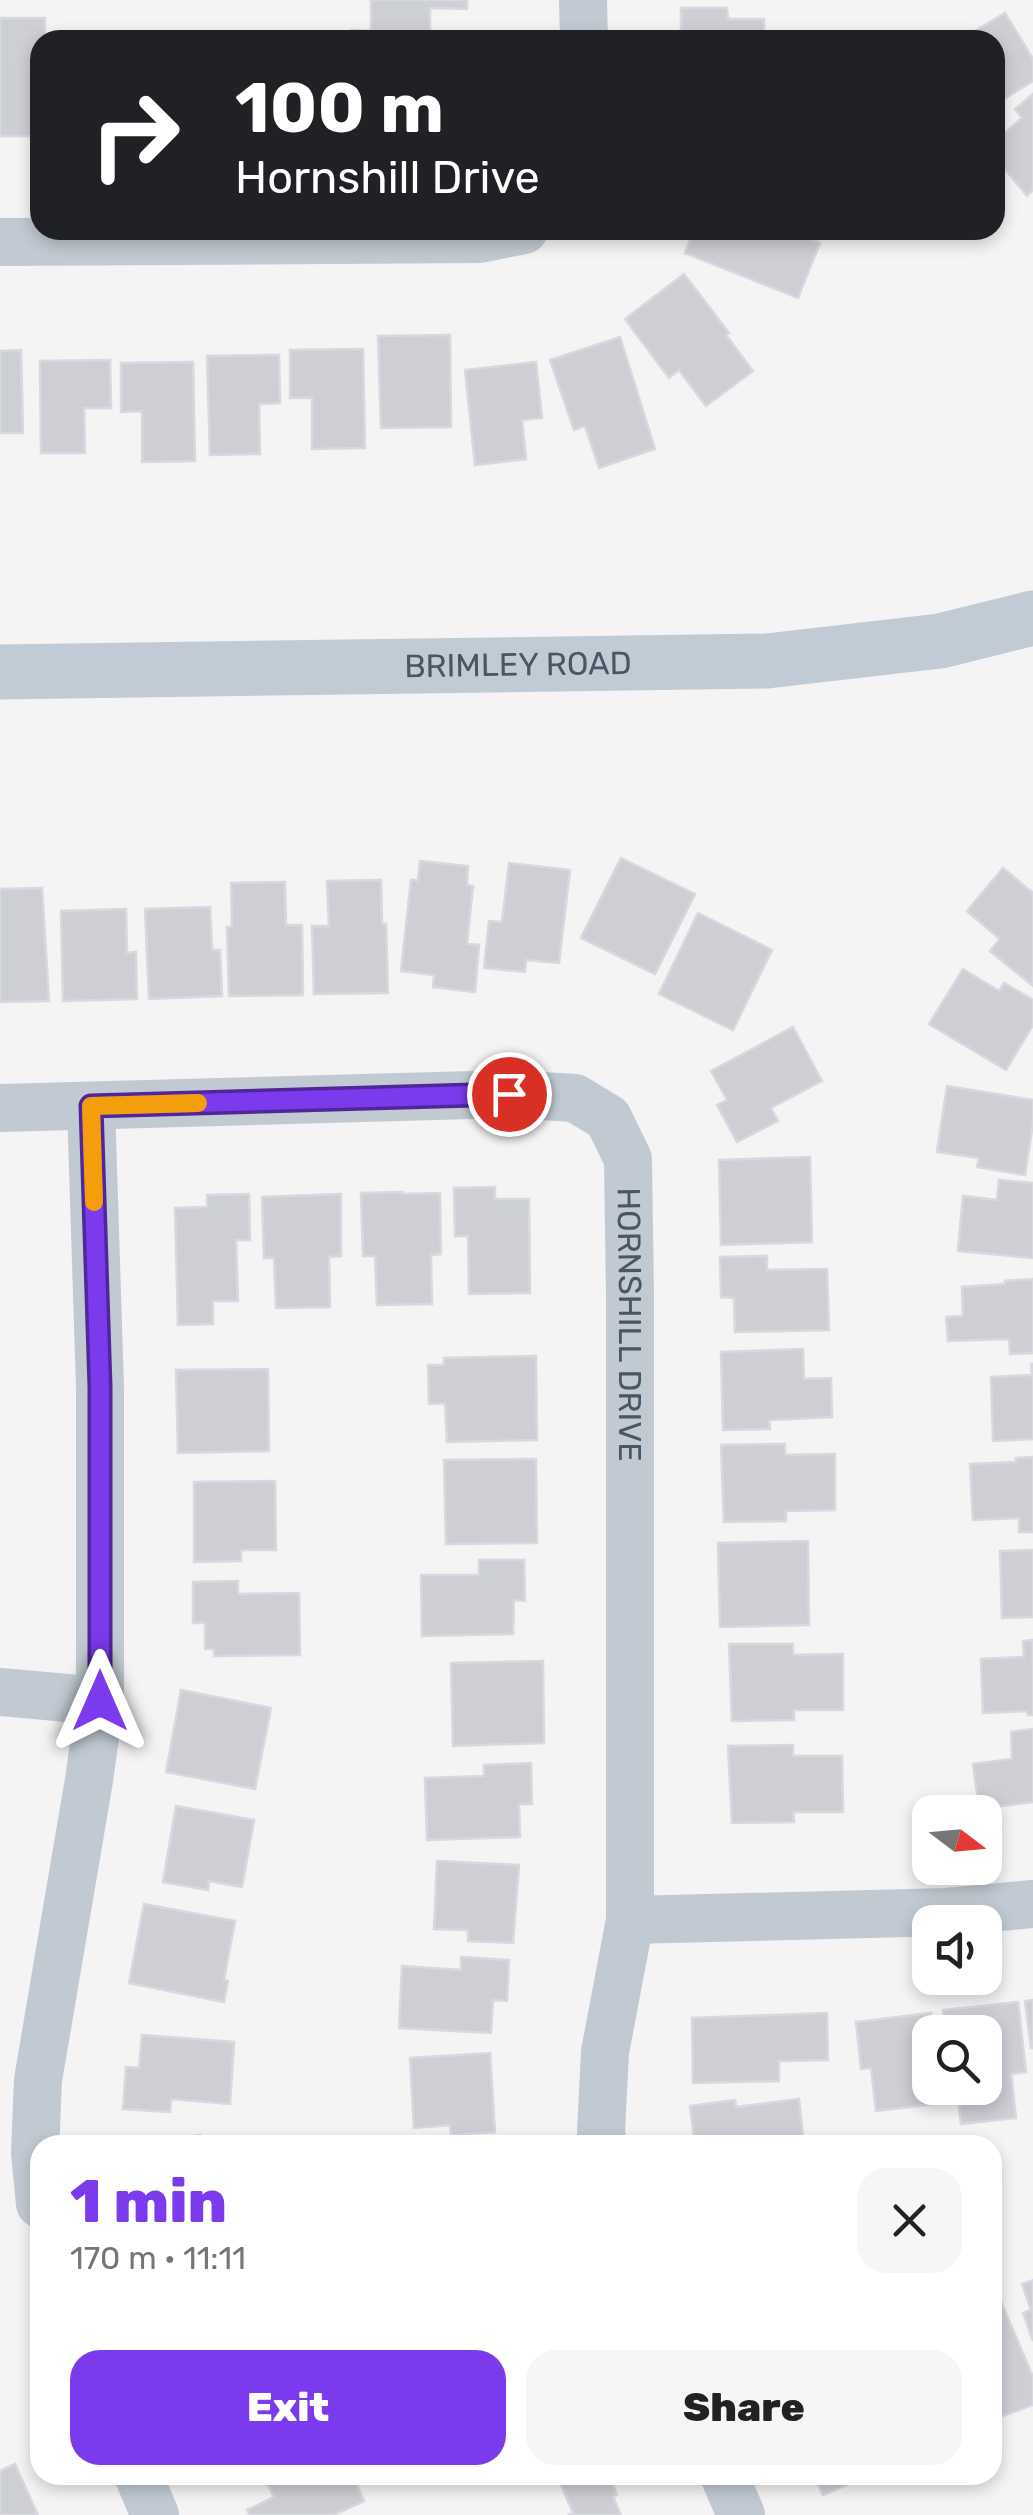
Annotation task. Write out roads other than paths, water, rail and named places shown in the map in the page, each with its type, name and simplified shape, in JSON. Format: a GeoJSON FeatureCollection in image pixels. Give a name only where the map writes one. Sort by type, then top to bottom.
{"type":"FeatureCollection","features":[{"type":"Feature","properties":{"kind":"main road","name":"BRIMLEY ROAD"},"geometry":{"type":"LineString","coordinates":[[0,672],[767,661],[940,641],[1033,618]]}},
{"type":"Feature","properties":{"kind":"street"},"geometry":{"type":"LineString","coordinates":[[583,0],[584,30]]}},
{"type":"Feature","properties":{"kind":"street"},"geometry":{"type":"LineString","coordinates":[[0,242],[320,240]]}},
{"type":"Feature","properties":{"kind":"street","name":"HORNSHILL DRIVE"},"geometry":{"type":"LineString","coordinates":[[0,1108],[509,1094],[575,1098],[608,1118],[628,1159],[630,1920],[605,2052],[601,2135]]}},
{"type":"Feature","properties":{"kind":"street"},"geometry":{"type":"LineString","coordinates":[[36,2135],[38,2080],[100,1701],[100,1387],[91,1106]]}},
{"type":"Feature","properties":{"kind":"street"},"geometry":{"type":"LineString","coordinates":[[0,1692],[100,1701]]}},
{"type":"Feature","properties":{"kind":"street"},"geometry":{"type":"LineString","coordinates":[[630,1920],[947,1912],[1033,1904]]}},
{"type":"Feature","properties":{"kind":"street"},"geometry":{"type":"LineString","coordinates":[[142,2485],[155,2515]]}},
{"type":"Feature","properties":{"kind":"street"},"geometry":{"type":"LineString","coordinates":[[728,2485],[741,2515]]}}]}
